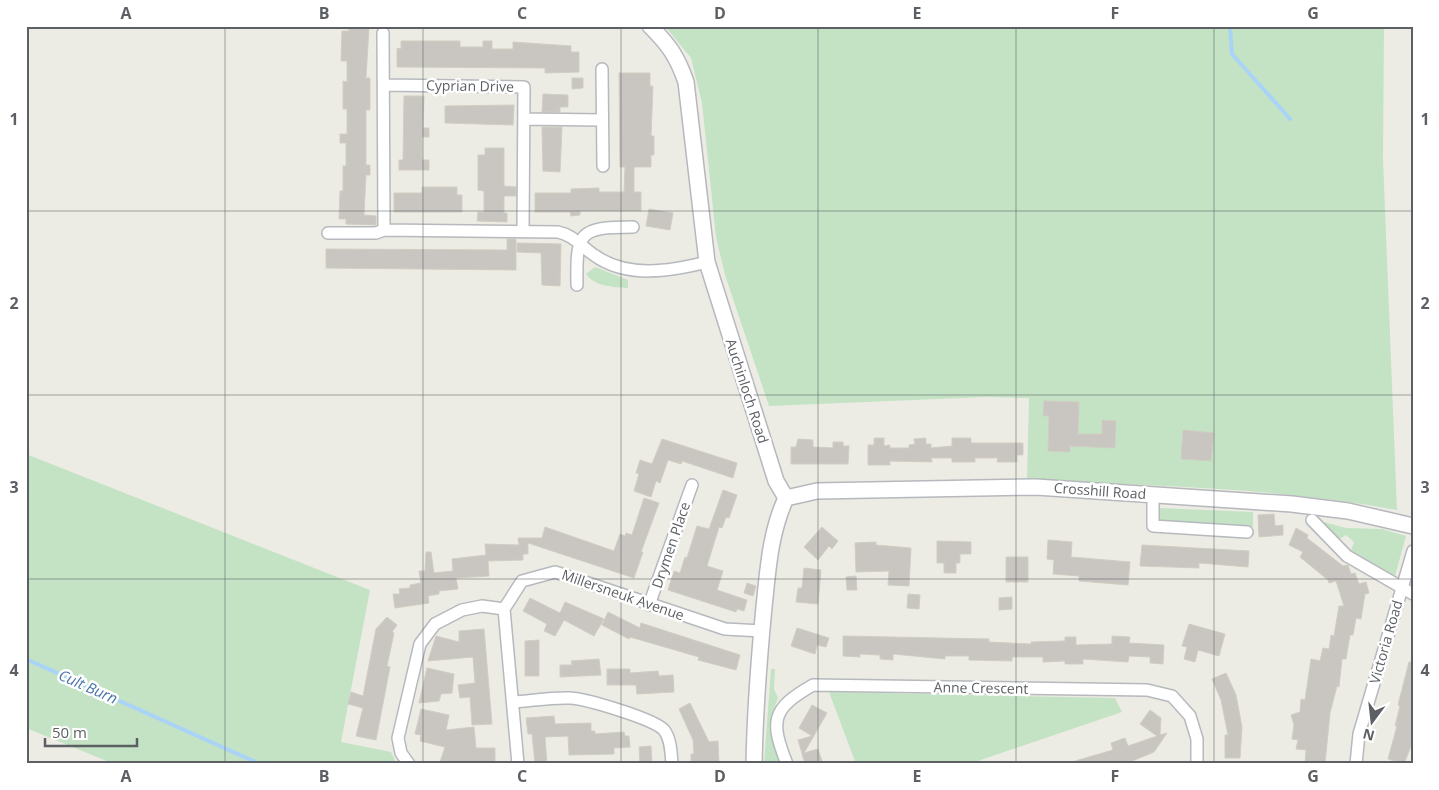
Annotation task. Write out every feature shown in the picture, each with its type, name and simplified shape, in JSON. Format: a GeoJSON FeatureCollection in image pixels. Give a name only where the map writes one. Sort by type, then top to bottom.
{"type":"FeatureCollection","features":[{"type":"Feature","properties":{"kind":"main road","name":"Auchinloch Road"},"geometry":{"type":"LineString","coordinates":[[650,26],[670,46],[679,62],[686,82],[707,262],[776,481],[786,498]]}},
{"type":"Feature","properties":{"kind":"main road","name":"Crosshill Road"},"geometry":{"type":"LineString","coordinates":[[786,498],[817,491],[1036,487],[1292,504],[1348,512],[1413,526]]}},
{"type":"Feature","properties":{"kind":"main road"},"geometry":{"type":"LineString","coordinates":[[754,764],[762,631],[771,544],[777,518],[786,498]]}},
{"type":"Feature","properties":{"kind":"street"},"geometry":{"type":"LineString","coordinates":[[383,33],[384,230]]}},
{"type":"Feature","properties":{"kind":"street"},"geometry":{"type":"LineString","coordinates":[[602,69],[603,166]]}},
{"type":"Feature","properties":{"kind":"street","name":"Cyprian Drive"},"geometry":{"type":"LineString","coordinates":[[384,85],[524,87],[523,231]]}},
{"type":"Feature","properties":{"kind":"street"},"geometry":{"type":"LineString","coordinates":[[524,118],[602,120]]}},
{"type":"Feature","properties":{"kind":"street"},"geometry":{"type":"LineString","coordinates":[[576,285],[576,254],[580,243],[590,230],[597,228],[633,227]]}},
{"type":"Feature","properties":{"kind":"street"},"geometry":{"type":"LineString","coordinates":[[328,233],[376,233],[384,230],[564,233],[580,243],[595,256],[630,269],[671,271],[707,262]]}},
{"type":"Feature","properties":{"kind":"street","name":"Drymen Place"},"geometry":{"type":"LineString","coordinates":[[650,605],[692,484]]}},
{"type":"Feature","properties":{"kind":"street"},"geometry":{"type":"LineString","coordinates":[[1153,495],[1153,526],[1247,532]]}},
{"type":"Feature","properties":{"kind":"street"},"geometry":{"type":"LineString","coordinates":[[1312,520],[1348,556],[1401,589],[1413,594]]}},
{"type":"Feature","properties":{"kind":"street","name":"Victoria Road"},"geometry":{"type":"LineString","coordinates":[[1356,764],[1359,734],[1413,551]]}},
{"type":"Feature","properties":{"kind":"street","name":"Millersneuk Avenue"},"geometry":{"type":"LineString","coordinates":[[504,609],[522,582],[555,572],[724,629],[762,631]]}},
{"type":"Feature","properties":{"kind":"street"},"geometry":{"type":"LineString","coordinates":[[409,764],[401,753],[398,738],[420,644],[435,624],[462,610],[482,606],[504,609],[518,764]]}},
{"type":"Feature","properties":{"kind":"street","name":"Anne Crescent"},"geometry":{"type":"LineString","coordinates":[[787,764],[776,735],[780,714],[792,697],[813,685],[1147,690],[1172,696],[1190,716],[1197,739],[1196,763]]}},
{"type":"Feature","properties":{"kind":"street"},"geometry":{"type":"LineString","coordinates":[[513,702],[571,698],[601,705],[652,722],[664,730],[669,741],[672,764]]}},
{"type":"Feature","properties":{"kind":"green space"},"geometry":{"type":"Polygon","coordinates":[[[665,26],[1384,26],[1383,159],[1397,510],[1305,496],[1259,492],[1027,480],[1029,398],[986,397],[769,406],[725,275],[716,237],[702,103],[691,58],[665,26]]]}},
{"type":"Feature","properties":{"kind":"green space"},"geometry":{"type":"Polygon","coordinates":[[[595,267],[628,280],[628,288],[605,286],[594,282],[586,274],[595,267]]]}},
{"type":"Feature","properties":{"kind":"green space"},"geometry":{"type":"Polygon","coordinates":[[[26,454],[370,590],[341,742],[391,752],[397,764],[114,764],[26,728],[26,454]]]}},
{"type":"Feature","properties":{"kind":"green space"},"geometry":{"type":"Polygon","coordinates":[[[1160,508],[1253,512],[1253,527],[1159,522],[1160,508]]]}},
{"type":"Feature","properties":{"kind":"green space"},"geometry":{"type":"Polygon","coordinates":[[[1320,521],[1346,528],[1382,529],[1406,536],[1395,576],[1351,551],[1354,542],[1346,535],[1338,540],[1320,521]]]}},
{"type":"Feature","properties":{"kind":"green space"},"geometry":{"type":"Polygon","coordinates":[[[771,669],[775,669],[774,689],[778,698],[771,724],[775,747],[781,764],[764,764],[771,669]]]}},
{"type":"Feature","properties":{"kind":"green space"},"geometry":{"type":"Polygon","coordinates":[[[829,692],[1115,698],[1122,712],[969,764],[856,764],[829,692]]]}},
{"type":"Feature","properties":{"kind":"building"},"geometry":{"type":"Polygon","coordinates":[[[349,27],[369,28],[366,78],[370,78],[370,110],[366,110],[366,165],[370,165],[370,175],[366,175],[364,215],[376,216],[376,225],[346,224],[346,219],[339,219],[340,191],[343,191],[343,166],[346,166],[346,143],[340,143],[340,134],[347,134],[347,109],[343,109],[343,81],[347,82],[347,61],[341,61],[342,31],[349,31],[349,27]]]}},
{"type":"Feature","properties":{"kind":"building"},"geometry":{"type":"Polygon","coordinates":[[[401,41],[460,41],[460,47],[483,47],[483,41],[492,41],[492,49],[513,49],[513,42],[571,46],[571,52],[579,52],[579,72],[545,73],[545,68],[397,67],[397,48],[401,49],[401,41]]]}},
{"type":"Feature","properties":{"kind":"building"},"geometry":{"type":"Polygon","coordinates":[[[619,73],[650,73],[650,86],[653,86],[651,136],[654,136],[654,155],[651,155],[651,167],[634,167],[634,192],[641,192],[641,211],[580,211],[580,215],[571,216],[570,212],[535,212],[535,193],[571,193],[571,189],[599,188],[599,192],[624,192],[625,167],[620,167],[619,73]]]}},
{"type":"Feature","properties":{"kind":"building"},"geometry":{"type":"Polygon","coordinates":[[[572,78],[583,78],[583,88],[572,89],[572,78]]]}},
{"type":"Feature","properties":{"kind":"building"},"geometry":{"type":"Polygon","coordinates":[[[543,94],[568,95],[568,107],[560,107],[560,112],[542,112],[543,94]]]}},
{"type":"Feature","properties":{"kind":"building"},"geometry":{"type":"Polygon","coordinates":[[[404,96],[424,96],[423,128],[429,128],[429,137],[422,137],[422,160],[429,160],[429,170],[399,170],[399,160],[403,160],[404,96]]]}},
{"type":"Feature","properties":{"kind":"building"},"geometry":{"type":"Polygon","coordinates":[[[514,105],[513,125],[445,123],[445,106],[514,105]]]}},
{"type":"Feature","properties":{"kind":"building"},"geometry":{"type":"Polygon","coordinates":[[[542,127],[562,127],[560,172],[543,171],[542,127]]]}},
{"type":"Feature","properties":{"kind":"building"},"geometry":{"type":"Polygon","coordinates":[[[485,148],[504,148],[504,186],[516,187],[516,196],[504,196],[504,213],[507,213],[507,222],[477,221],[478,212],[484,212],[484,191],[478,190],[478,155],[485,155],[485,148]]]}},
{"type":"Feature","properties":{"kind":"building"},"geometry":{"type":"Polygon","coordinates":[[[422,187],[457,187],[457,195],[462,195],[462,212],[394,212],[394,193],[422,193],[422,187]]]}},
{"type":"Feature","properties":{"kind":"building"},"geometry":{"type":"Polygon","coordinates":[[[649,209],[673,213],[670,230],[646,226],[649,209]]]}},
{"type":"Feature","properties":{"kind":"building"},"geometry":{"type":"Polygon","coordinates":[[[507,239],[516,239],[516,270],[326,268],[326,249],[507,250],[507,239]]]}},
{"type":"Feature","properties":{"kind":"building"},"geometry":{"type":"Polygon","coordinates":[[[517,243],[561,244],[560,286],[542,285],[541,253],[517,252],[517,243]]]}},
{"type":"Feature","properties":{"kind":"building"},"geometry":{"type":"Polygon","coordinates":[[[1044,401],[1079,402],[1078,434],[1102,434],[1102,420],[1116,421],[1115,448],[1070,446],[1070,452],[1048,451],[1049,416],[1043,416],[1044,401]]]}},
{"type":"Feature","properties":{"kind":"building"},"geometry":{"type":"Polygon","coordinates":[[[1183,430],[1214,433],[1211,461],[1181,459],[1183,430]]]}},
{"type":"Feature","properties":{"kind":"building"},"geometry":{"type":"Polygon","coordinates":[[[874,438],[884,438],[884,446],[890,445],[890,448],[909,448],[909,445],[915,444],[914,439],[926,438],[926,444],[931,444],[931,448],[952,446],[952,438],[971,438],[971,443],[1023,443],[1023,455],[1017,455],[1017,462],[997,462],[998,458],[975,458],[975,462],[952,462],[952,458],[931,458],[932,462],[890,461],[890,465],[868,465],[868,445],[874,445],[874,438]]]}},
{"type":"Feature","properties":{"kind":"building"},"geometry":{"type":"Polygon","coordinates":[[[662,439],[737,463],[733,478],[682,461],[681,464],[668,460],[660,483],[656,481],[651,497],[634,491],[639,474],[636,473],[640,460],[652,464],[662,439]]]}},
{"type":"Feature","properties":{"kind":"building"},"geometry":{"type":"Polygon","coordinates":[[[798,439],[813,440],[813,447],[833,448],[833,442],[843,442],[843,446],[849,446],[848,464],[791,464],[791,447],[796,447],[798,439]]]}},
{"type":"Feature","properties":{"kind":"building"},"geometry":{"type":"Polygon","coordinates":[[[723,490],[737,495],[729,518],[726,517],[722,528],[719,527],[707,566],[723,571],[717,590],[747,600],[744,611],[737,609],[736,612],[668,590],[674,571],[680,573],[685,557],[687,558],[697,526],[709,529],[723,490]]]}},
{"type":"Feature","properties":{"kind":"building"},"geometry":{"type":"Polygon","coordinates":[[[644,498],[659,503],[641,552],[643,552],[634,578],[528,543],[528,554],[523,554],[523,560],[488,561],[489,576],[456,578],[458,589],[439,591],[439,594],[428,596],[429,603],[395,608],[393,594],[400,594],[399,589],[410,588],[410,585],[421,583],[419,571],[425,571],[426,552],[431,552],[434,573],[453,571],[452,559],[486,555],[485,544],[519,545],[518,538],[542,538],[545,527],[614,551],[620,534],[625,536],[626,533],[632,535],[644,498]]]}},
{"type":"Feature","properties":{"kind":"building"},"geometry":{"type":"Polygon","coordinates":[[[1274,514],[1275,526],[1283,525],[1283,535],[1259,537],[1258,515],[1274,514]]]}},
{"type":"Feature","properties":{"kind":"building"},"geometry":{"type":"Polygon","coordinates":[[[822,527],[838,541],[832,549],[829,546],[818,560],[804,547],[822,527]]]}},
{"type":"Feature","properties":{"kind":"building"},"geometry":{"type":"Polygon","coordinates":[[[1296,528],[1308,535],[1307,538],[1343,566],[1348,565],[1351,574],[1355,573],[1359,584],[1366,582],[1369,593],[1365,594],[1361,619],[1356,618],[1353,635],[1350,635],[1346,659],[1342,659],[1339,687],[1337,686],[1330,713],[1325,764],[1305,764],[1306,750],[1296,749],[1298,740],[1292,739],[1294,725],[1291,715],[1300,712],[1301,699],[1305,700],[1311,659],[1320,661],[1323,648],[1329,649],[1331,635],[1334,636],[1339,606],[1344,606],[1336,581],[1329,583],[1328,580],[1300,557],[1303,552],[1289,545],[1296,528]]]}},
{"type":"Feature","properties":{"kind":"building"},"geometry":{"type":"Polygon","coordinates":[[[1048,540],[1072,542],[1071,557],[1130,562],[1128,585],[1079,581],[1079,576],[1053,574],[1054,560],[1047,559],[1048,540]]]}},
{"type":"Feature","properties":{"kind":"building"},"geometry":{"type":"Polygon","coordinates":[[[937,541],[971,542],[971,554],[960,554],[960,563],[956,563],[956,573],[944,573],[944,563],[937,563],[937,541]]]}},
{"type":"Feature","properties":{"kind":"building"},"geometry":{"type":"Polygon","coordinates":[[[876,542],[876,545],[911,548],[909,586],[888,585],[889,571],[856,572],[855,543],[876,542]]]}},
{"type":"Feature","properties":{"kind":"building"},"geometry":{"type":"Polygon","coordinates":[[[1142,545],[1249,551],[1248,567],[1199,563],[1199,568],[1140,566],[1142,545]]]}},
{"type":"Feature","properties":{"kind":"building"},"geometry":{"type":"Polygon","coordinates":[[[1006,557],[1028,557],[1028,582],[1006,582],[1006,557]]]}},
{"type":"Feature","properties":{"kind":"building"},"geometry":{"type":"Polygon","coordinates":[[[804,568],[821,570],[818,604],[796,602],[798,588],[802,588],[804,568]]]}},
{"type":"Feature","properties":{"kind":"building"},"geometry":{"type":"Polygon","coordinates":[[[856,576],[857,590],[847,590],[846,577],[856,576]]]}},
{"type":"Feature","properties":{"kind":"building"},"geometry":{"type":"Polygon","coordinates":[[[747,583],[756,586],[753,596],[744,593],[747,583]]]}},
{"type":"Feature","properties":{"kind":"building"},"geometry":{"type":"Polygon","coordinates":[[[908,594],[920,595],[919,609],[907,608],[908,594]]]}},
{"type":"Feature","properties":{"kind":"building"},"geometry":{"type":"Polygon","coordinates":[[[1012,597],[1012,609],[999,610],[999,598],[1012,597]]]}},
{"type":"Feature","properties":{"kind":"building"},"geometry":{"type":"Polygon","coordinates":[[[530,598],[560,613],[565,602],[604,619],[594,636],[564,620],[555,636],[544,631],[547,624],[523,611],[530,598]]]}},
{"type":"Feature","properties":{"kind":"building"},"geometry":{"type":"Polygon","coordinates":[[[608,612],[640,628],[641,623],[740,655],[736,670],[698,660],[699,657],[630,637],[629,639],[602,625],[608,612]]]}},
{"type":"Feature","properties":{"kind":"building"},"geometry":{"type":"Polygon","coordinates":[[[387,617],[397,625],[392,632],[394,633],[387,666],[390,667],[376,740],[356,736],[363,708],[348,704],[351,692],[363,696],[376,629],[387,617]]]}},
{"type":"Feature","properties":{"kind":"building"},"geometry":{"type":"Polygon","coordinates":[[[1189,624],[1225,634],[1219,656],[1198,650],[1195,662],[1184,659],[1187,647],[1182,646],[1189,624]]]}},
{"type":"Feature","properties":{"kind":"building"},"geometry":{"type":"Polygon","coordinates":[[[797,628],[829,638],[826,647],[817,645],[815,654],[791,646],[797,628]]]}},
{"type":"Feature","properties":{"kind":"building"},"geometry":{"type":"Polygon","coordinates":[[[484,629],[492,724],[472,725],[470,697],[460,698],[458,685],[475,683],[473,657],[428,661],[436,636],[459,642],[459,631],[484,629]]]}},
{"type":"Feature","properties":{"kind":"building"},"geometry":{"type":"Polygon","coordinates":[[[843,636],[989,639],[989,642],[1031,644],[1031,642],[1065,641],[1065,637],[1076,637],[1076,645],[1112,644],[1112,636],[1130,637],[1129,643],[1164,645],[1163,664],[1150,663],[1150,657],[1129,656],[1128,662],[1083,659],[1083,664],[1065,664],[1065,661],[1043,662],[1043,657],[1012,657],[1012,661],[969,660],[969,656],[945,656],[945,659],[893,654],[893,660],[880,659],[880,655],[860,654],[860,657],[843,656],[843,636]]]}},
{"type":"Feature","properties":{"kind":"building"},"geometry":{"type":"Polygon","coordinates":[[[539,640],[539,676],[525,676],[525,641],[539,640]]]}},
{"type":"Feature","properties":{"kind":"building"},"geometry":{"type":"Polygon","coordinates":[[[599,659],[601,675],[560,677],[560,665],[572,665],[571,661],[599,659]]]}},
{"type":"Feature","properties":{"kind":"building"},"geometry":{"type":"Polygon","coordinates":[[[1409,662],[1413,662],[1413,741],[1404,764],[1388,759],[1397,726],[1395,726],[1400,706],[1398,705],[1409,662]]]}},
{"type":"Feature","properties":{"kind":"building"},"geometry":{"type":"Polygon","coordinates":[[[427,668],[454,674],[452,693],[441,694],[439,701],[419,703],[427,668]]]}},
{"type":"Feature","properties":{"kind":"building"},"geometry":{"type":"Polygon","coordinates":[[[607,669],[630,669],[630,673],[658,671],[659,676],[673,675],[674,692],[637,694],[636,685],[607,685],[607,669]]]}},
{"type":"Feature","properties":{"kind":"building"},"geometry":{"type":"Polygon","coordinates":[[[1226,673],[1236,695],[1242,727],[1240,758],[1225,758],[1225,735],[1228,735],[1221,700],[1212,679],[1226,673]]]}},
{"type":"Feature","properties":{"kind":"building"},"geometry":{"type":"Polygon","coordinates":[[[690,703],[709,742],[718,741],[719,764],[691,764],[691,754],[694,754],[693,740],[679,709],[690,703]]]}},
{"type":"Feature","properties":{"kind":"building"},"geometry":{"type":"Polygon","coordinates":[[[812,705],[827,713],[804,753],[818,749],[823,764],[805,764],[798,740],[812,736],[799,728],[812,705]]]}},
{"type":"Feature","properties":{"kind":"building"},"geometry":{"type":"Polygon","coordinates":[[[421,709],[449,715],[446,730],[474,727],[476,748],[495,748],[495,764],[440,762],[445,747],[420,741],[421,735],[415,734],[421,709]]]}},
{"type":"Feature","properties":{"kind":"building"},"geometry":{"type":"Polygon","coordinates":[[[1150,710],[1161,718],[1160,735],[1167,733],[1154,752],[1125,764],[1075,764],[1075,761],[1113,750],[1111,743],[1125,738],[1128,746],[1157,736],[1140,724],[1150,710]]]}},
{"type":"Feature","properties":{"kind":"building"},"geometry":{"type":"Polygon","coordinates":[[[554,716],[555,724],[591,723],[591,731],[595,731],[595,734],[624,732],[625,736],[629,736],[630,747],[614,748],[614,754],[569,755],[568,736],[545,737],[547,764],[535,764],[532,734],[528,734],[526,718],[554,716]]]}},
{"type":"Feature","properties":{"kind":"building"},"geometry":{"type":"Polygon","coordinates":[[[651,746],[652,764],[640,764],[639,747],[651,746]]]}},
{"type":"Feature","properties":{"kind":"waterway"},"geometry":{"type":"LineString","coordinates":[[1230,26],[1232,54],[1290,119]]}},
{"type":"Feature","properties":{"kind":"waterway","name":"Cult Burn"},"geometry":{"type":"LineString","coordinates":[[26,659],[260,764]]}}]}
